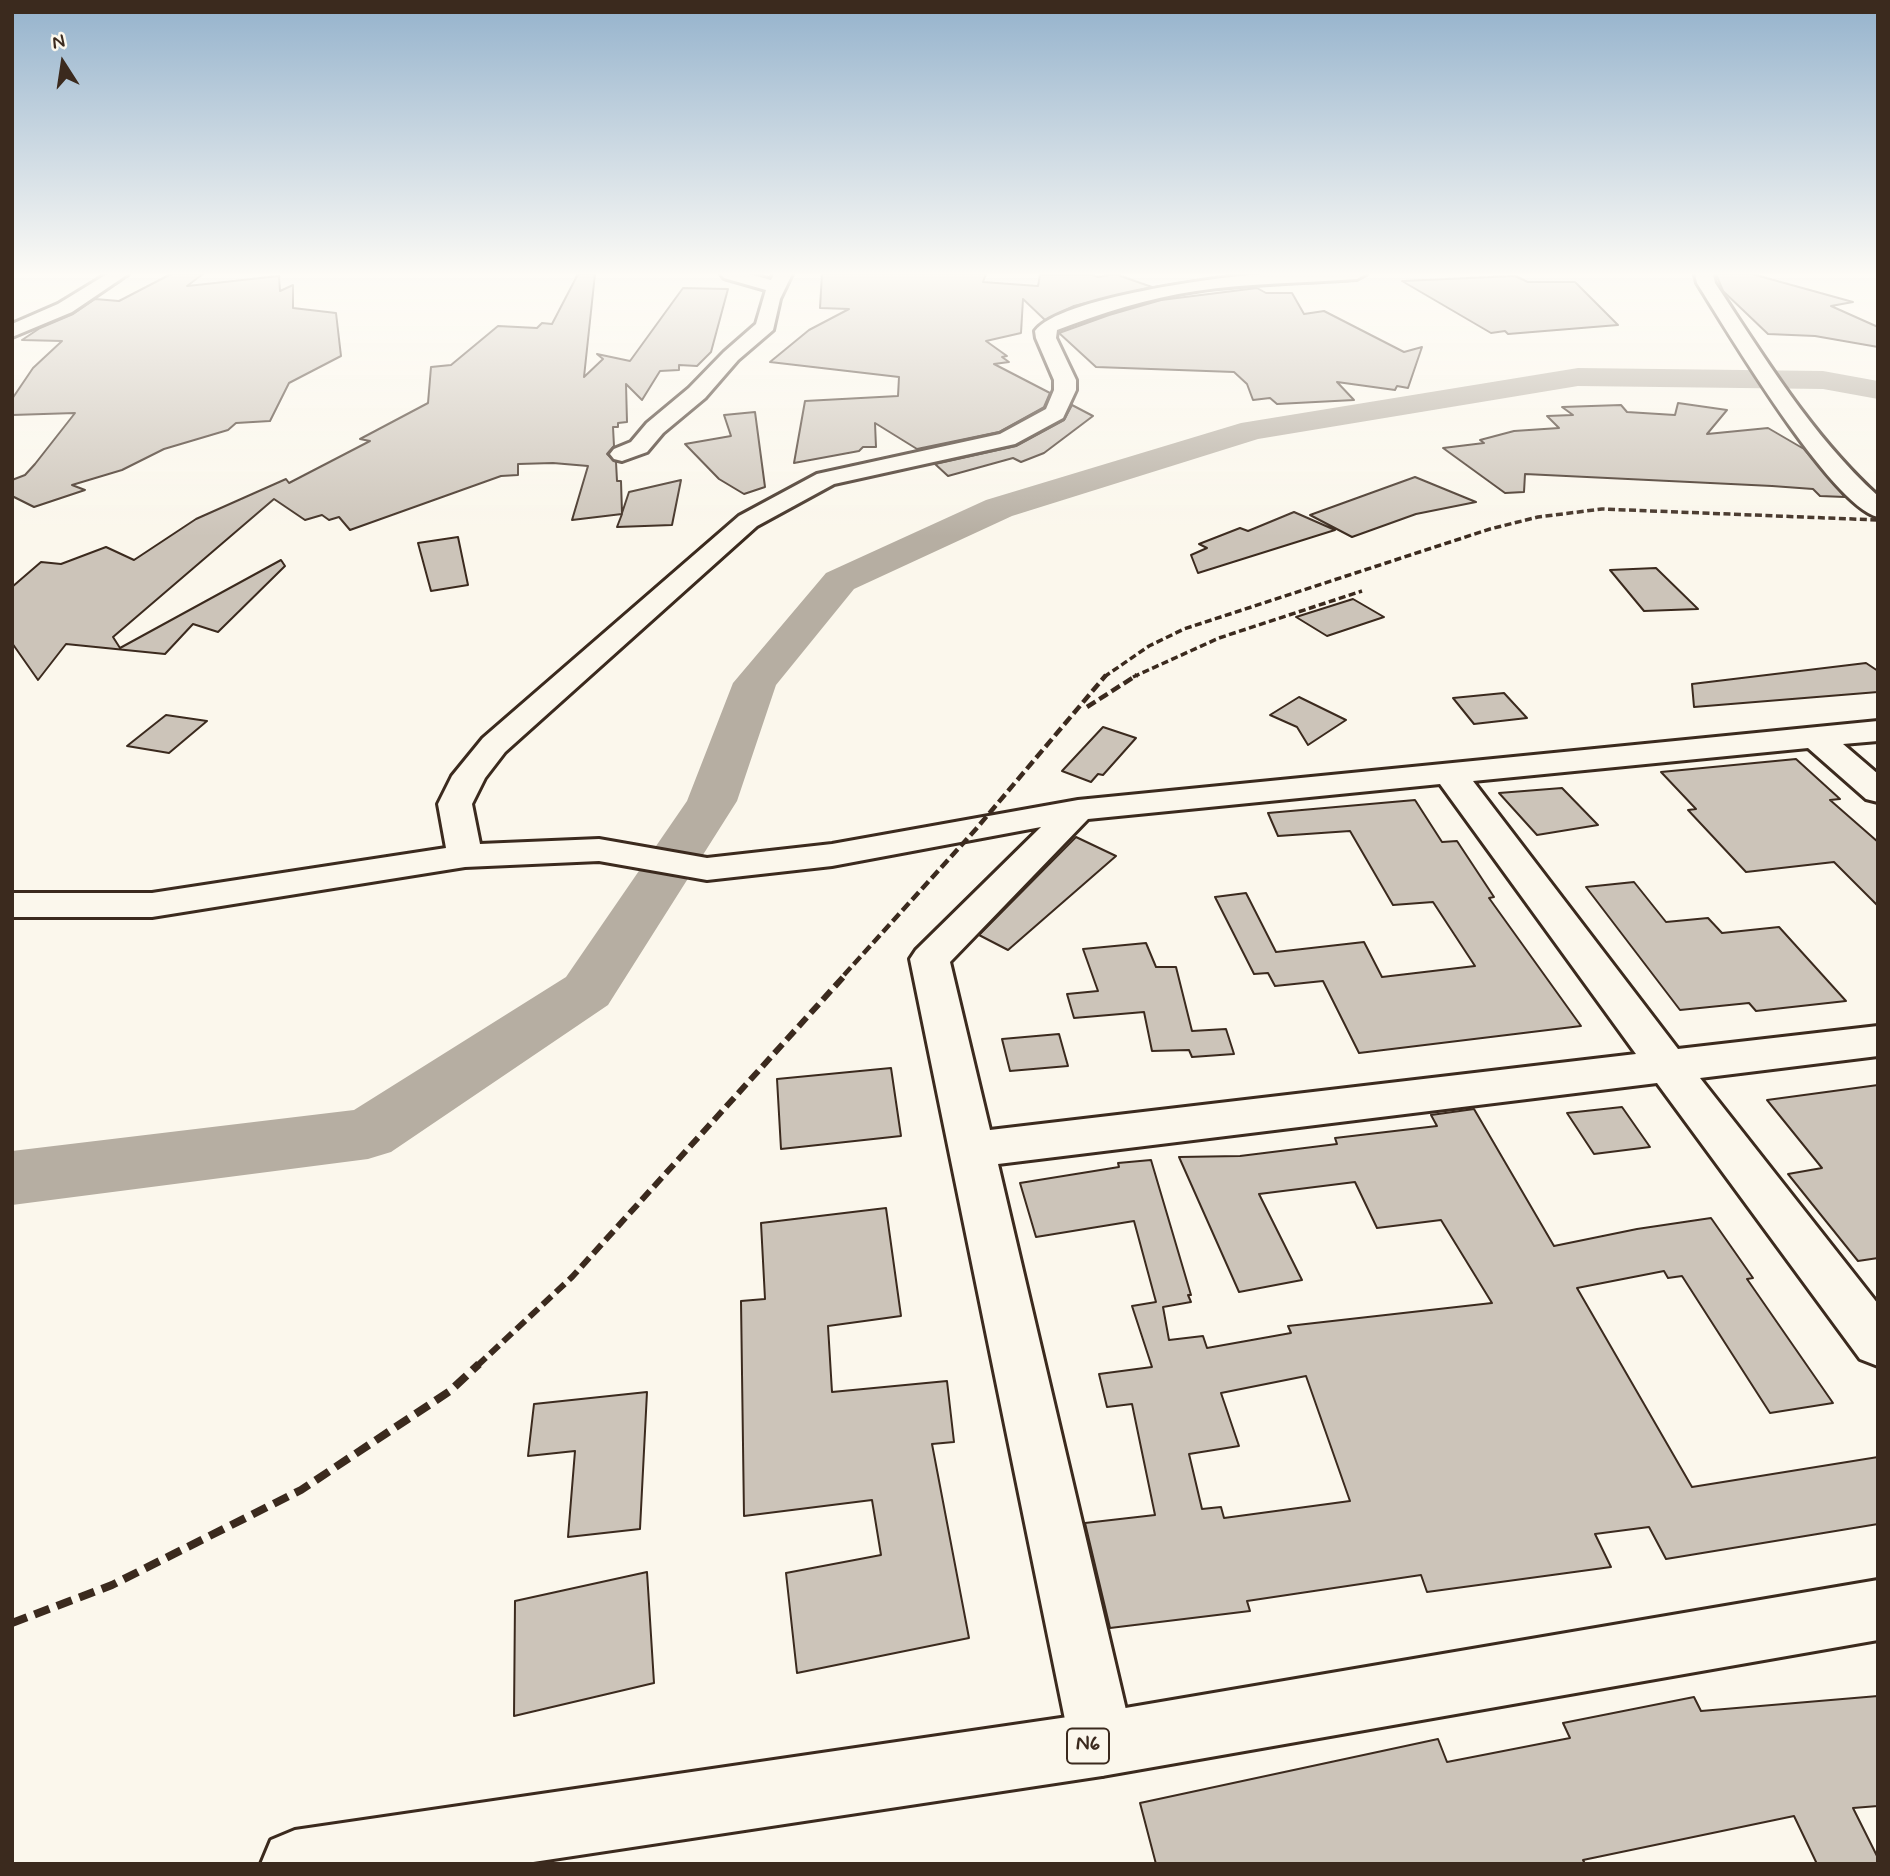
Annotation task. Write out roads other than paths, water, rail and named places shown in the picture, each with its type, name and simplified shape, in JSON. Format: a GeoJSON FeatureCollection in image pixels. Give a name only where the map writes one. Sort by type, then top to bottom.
{"type":"FeatureCollection","features":[{"type":"Feature","properties":{"kind":"main road"},"geometry":{"type":"LineString","coordinates":[[622,454],[639,447],[656,428],[698,393],[726,362]]}},
{"type":"Feature","properties":{"kind":"main road"},"geometry":{"type":"LineString","coordinates":[[465,856],[455,804],[469,776],[494,746],[748,521],[825,479],[1007,439],[1055,413],[1065,390],[1065,380],[1057,362]]}},
{"type":"Feature","properties":{"kind":"main road"},"geometry":{"type":"LineString","coordinates":[[1758,362],[1806,434],[1858,492],[1878,510]]}},
{"type":"Feature","properties":{"kind":"main road"},"geometry":{"type":"LineString","coordinates":[[12,905],[152,905],[465,856],[599,850],[707,870],[832,855],[1078,810],[1878,730]]}},
{"type":"Feature","properties":{"kind":"main road"},"geometry":{"type":"LineString","coordinates":[[1814,736],[1878,792]]}},
{"type":"Feature","properties":{"kind":"main road"},"geometry":{"type":"LineString","coordinates":[[1450,774],[1667,1066],[1878,1343]]}},
{"type":"Feature","properties":{"kind":"main road"},"geometry":{"type":"LineString","coordinates":[[1078,810],[930,959],[1102,1744]]}},
{"type":"Feature","properties":{"kind":"main road"},"geometry":{"type":"LineString","coordinates":[[971,1150],[1878,1041]]}},
{"type":"Feature","properties":{"kind":"main road","name":"N6"},"geometry":{"type":"LineString","coordinates":[[295,1864],[1102,1744],[1878,1610]]}},
{"type":"Feature","properties":{"kind":"waterway"},"geometry":{"type":"LineString","coordinates":[[12,1178],[368,1134],[587,991],[712,801],[755,683],[840,581],[999,508],[1253,430],[1578,377],[1823,380],[1878,390]]}},
{"type":"Feature","properties":{"kind":"railway"},"geometry":{"type":"LineString","coordinates":[[1105,676],[1149,646],[1184,629],[1490,529],[1538,517],[1602,509],[1878,520]]}},
{"type":"Feature","properties":{"kind":"railway"},"geometry":{"type":"LineString","coordinates":[[1136,676],[1219,638],[1362,591]]}},
{"type":"Feature","properties":{"kind":"railway"},"geometry":{"type":"LineString","coordinates":[[844,975],[976,829],[1105,676]]}},
{"type":"Feature","properties":{"kind":"railway"},"geometry":{"type":"LineString","coordinates":[[1087,707],[1136,676]]}},
{"type":"Feature","properties":{"kind":"railway"},"geometry":{"type":"LineString","coordinates":[[477,1366],[572,1277],[846,974]]}},
{"type":"Feature","properties":{"kind":"railway"},"geometry":{"type":"LineString","coordinates":[[12,1623],[112,1585],[301,1490],[450,1391],[479,1364]]}}]}
